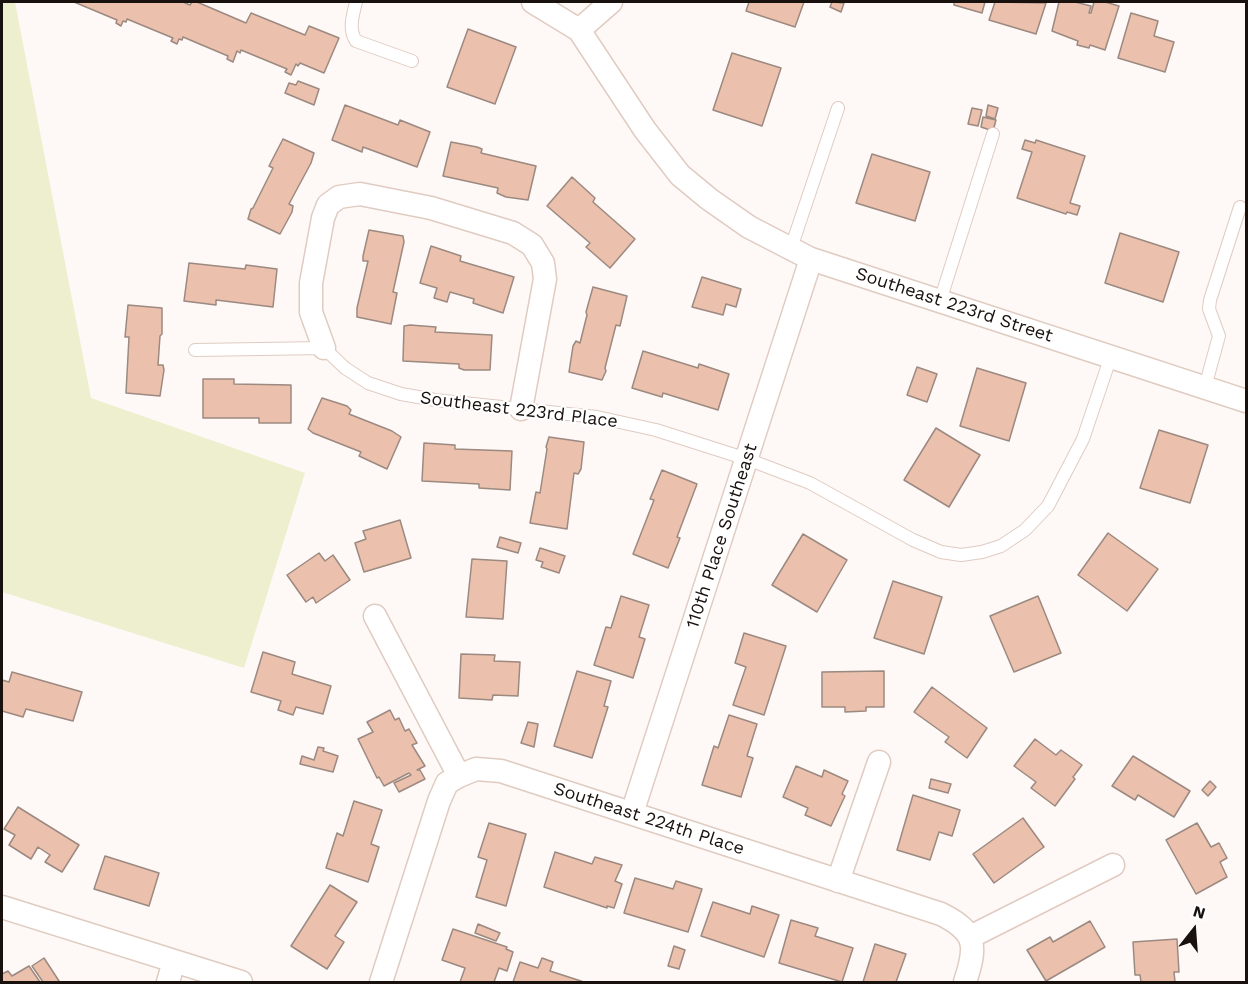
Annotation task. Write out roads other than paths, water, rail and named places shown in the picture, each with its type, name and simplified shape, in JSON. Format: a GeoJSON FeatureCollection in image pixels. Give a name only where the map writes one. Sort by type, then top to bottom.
{"type":"FeatureCollection","features":[{"type":"Feature","properties":{"kind":"street"},"geometry":{"type":"LineString","coordinates":[[533,2],[579,30],[611,2]]}},
{"type":"Feature","properties":{"kind":"street","name":"Southeast 223rd Street"},"geometry":{"type":"LineString","coordinates":[[579,30],[645,130],[680,175],[709,199],[750,227],[801,254],[1246,400]]}},
{"type":"Feature","properties":{"kind":"street"},"geometry":{"type":"LineString","coordinates":[[324,348],[311,312],[310,283],[323,218],[328,205],[339,197],[360,194],[430,208],[513,233],[532,245],[543,263],[545,279],[521,409]]}},
{"type":"Feature","properties":{"kind":"street","name":"110th Place Southeast"},"geometry":{"type":"LineString","coordinates":[[632,813],[747,459],[801,254]]}},
{"type":"Feature","properties":{"kind":"street"},"geometry":{"type":"LineString","coordinates":[[375,616],[459,776],[447,783],[439,801],[381,982]]}},
{"type":"Feature","properties":{"kind":"street"},"geometry":{"type":"LineString","coordinates":[[838,881],[879,762]]}},
{"type":"Feature","properties":{"kind":"street","name":"Southeast 224th Place"},"geometry":{"type":"LineString","coordinates":[[459,776],[476,769],[501,771],[941,914],[959,923],[970,937]]}},
{"type":"Feature","properties":{"kind":"street"},"geometry":{"type":"LineString","coordinates":[[965,982],[973,950],[970,937],[1113,865]]}},
{"type":"Feature","properties":{"kind":"street"},"geometry":{"type":"LineString","coordinates":[[2,907],[171,972],[241,982]]}},
{"type":"Feature","properties":{"kind":"lane"},"geometry":{"type":"LineString","coordinates":[[356,2],[352,24],[352,34],[356,41],[412,61]]}},
{"type":"Feature","properties":{"kind":"lane"},"geometry":{"type":"LineString","coordinates":[[801,254],[838,108]]}},
{"type":"Feature","properties":{"kind":"lane"},"geometry":{"type":"LineString","coordinates":[[940,301],[993,134]]}},
{"type":"Feature","properties":{"kind":"lane"},"geometry":{"type":"LineString","coordinates":[[1205,387],[1219,336],[1209,309],[1210,300],[1240,207]]}},
{"type":"Feature","properties":{"kind":"lane"},"geometry":{"type":"LineString","coordinates":[[195,350],[324,348]]}},
{"type":"Feature","properties":{"kind":"lane","name":"Southeast 223rd Place"},"geometry":{"type":"LineString","coordinates":[[324,348],[345,368],[368,383],[401,394],[435,400],[597,417],[656,430],[747,459],[810,483],[913,540],[941,552],[961,555],[1001,546],[1025,530],[1048,506],[1083,439],[1111,356]]}}]}
